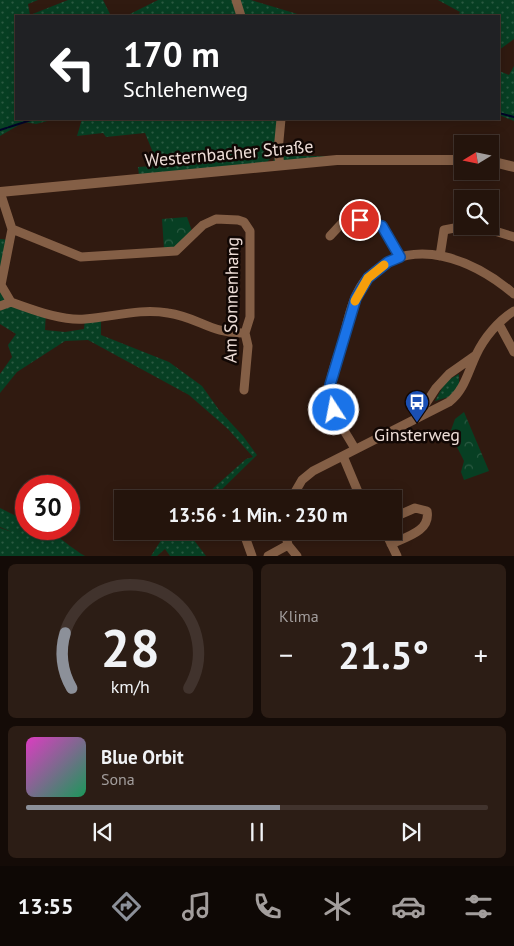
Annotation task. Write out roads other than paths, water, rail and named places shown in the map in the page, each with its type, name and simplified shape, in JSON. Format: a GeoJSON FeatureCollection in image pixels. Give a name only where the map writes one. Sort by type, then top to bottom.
{"type":"FeatureCollection","features":[{"type":"Feature","properties":{"kind":"street"},"geometry":{"type":"LineString","coordinates":[[236,0],[241,15]]}},
{"type":"Feature","properties":{"kind":"street"},"geometry":{"type":"LineString","coordinates":[[280,165],[278,151],[281,120]]}},
{"type":"Feature","properties":{"kind":"street","name":"Westernbacher Straße"},"geometry":{"type":"LineString","coordinates":[[0,192],[337,160],[454,160]]}},
{"type":"Feature","properties":{"kind":"street"},"geometry":{"type":"LineString","coordinates":[[499,164],[514,168]]}},
{"type":"Feature","properties":{"kind":"street"},"geometry":{"type":"LineString","coordinates":[[0,192],[12,229],[1,285],[11,302]]}},
{"type":"Feature","properties":{"kind":"street","name":"Am Sonnenhang"},"geometry":{"type":"LineString","coordinates":[[12,229],[81,257],[167,253],[183,247],[209,221],[238,220],[244,222],[250,232],[250,317],[245,333],[248,346],[244,390]]}},
{"type":"Feature","properties":{"kind":"street"},"geometry":{"type":"LineString","coordinates":[[330,236],[343,222],[360,220],[382,226],[400,257]]}},
{"type":"Feature","properties":{"kind":"street"},"geometry":{"type":"LineString","coordinates":[[440,256],[444,230],[454,228]]}},
{"type":"Feature","properties":{"kind":"street"},"geometry":{"type":"LineString","coordinates":[[499,232],[514,237]]}},
{"type":"Feature","properties":{"kind":"street"},"geometry":{"type":"LineString","coordinates":[[355,449],[330,402],[330,385],[356,298],[368,278],[388,262],[414,253],[440,256],[479,268],[514,294]]}},
{"type":"Feature","properties":{"kind":"street"},"geometry":{"type":"LineString","coordinates":[[0,306],[11,302],[65,318],[85,319],[117,314],[170,313],[190,318],[218,332],[245,333]]}},
{"type":"Feature","properties":{"kind":"street"},"geometry":{"type":"LineString","coordinates":[[296,490],[302,480],[314,471],[449,402],[459,394],[476,354],[499,324],[514,312]]}},
{"type":"Feature","properties":{"kind":"street"},"geometry":{"type":"LineString","coordinates":[[499,324],[514,352]]}},
{"type":"Feature","properties":{"kind":"street"},"geometry":{"type":"LineString","coordinates":[[415,419],[436,388],[449,374],[476,354]]}},
{"type":"Feature","properties":{"kind":"street"},"geometry":{"type":"LineString","coordinates":[[342,456],[357,490]]}},
{"type":"Feature","properties":{"kind":"street"},"geometry":{"type":"LineString","coordinates":[[402,514],[416,508],[427,511],[428,517],[426,525],[402,539]]}},
{"type":"Feature","properties":{"kind":"street"},"geometry":{"type":"LineString","coordinates":[[246,540],[252,556]]}},
{"type":"Feature","properties":{"kind":"street"},"geometry":{"type":"LineString","coordinates":[[287,540],[288,545],[297,556]]}},
{"type":"Feature","properties":{"kind":"street"},"geometry":{"type":"LineString","coordinates":[[389,540],[397,556]]}},
{"type":"Feature","properties":{"kind":"street"},"geometry":{"type":"LineString","coordinates":[[391,544],[399,540]]}},
{"type":"Feature","properties":{"kind":"street"},"geometry":{"type":"LineString","coordinates":[[268,556],[288,545]]}},
{"type":"Feature","properties":{"kind":"waterway"},"geometry":{"type":"LineString","coordinates":[[500,113],[514,117]]}},
{"type":"Feature","properties":{"kind":"waterway"},"geometry":{"type":"LineString","coordinates":[[0,130],[31,120]]}},
{"type":"Feature","properties":{"kind":"place","name":"Ginsterweg"},"geometry":{"type":"Point","coordinates":[417,423]}}]}
